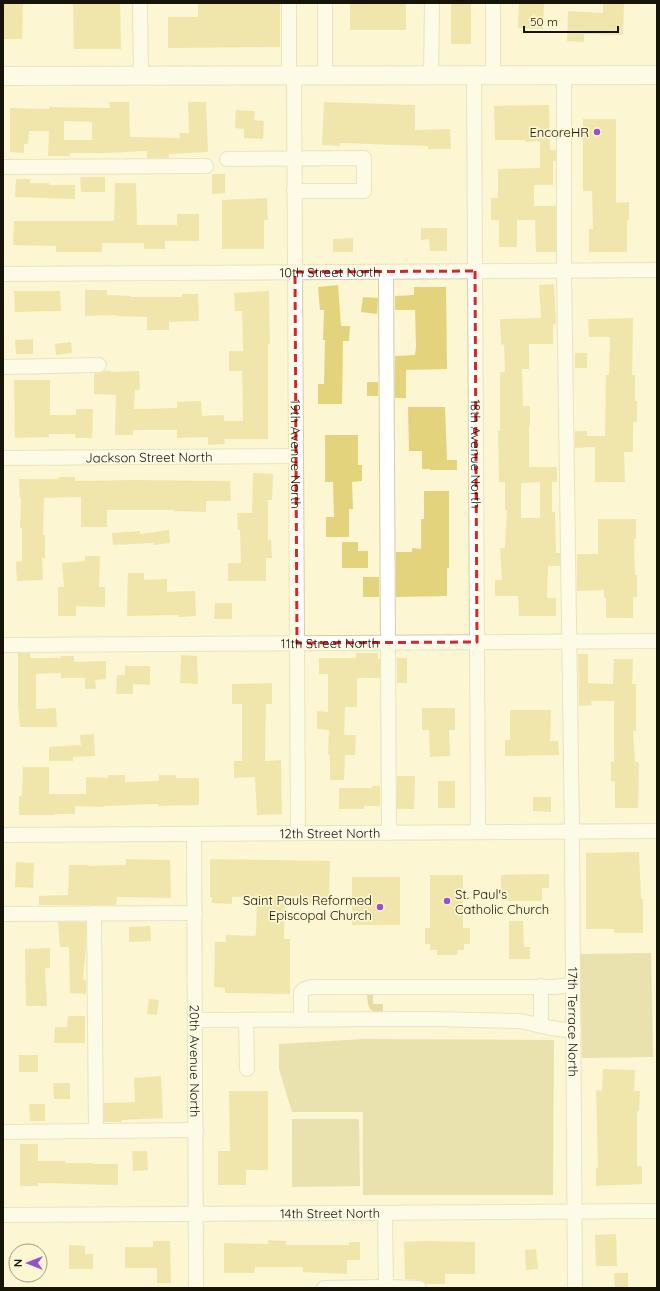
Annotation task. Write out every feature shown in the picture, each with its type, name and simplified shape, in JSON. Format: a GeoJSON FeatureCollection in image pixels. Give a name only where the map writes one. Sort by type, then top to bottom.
{"type":"FeatureCollection","features":[{"type":"Feature","properties":{"kind":"main road"},"geometry":{"type":"LineString","coordinates":[[3,76],[657,75]]}},
{"type":"Feature","properties":{"kind":"street"},"geometry":{"type":"LineString","coordinates":[[140,3],[141,76]]}},
{"type":"Feature","properties":{"kind":"street","name":"19th Avenue North"},"geometry":{"type":"LineString","coordinates":[[289,3],[294,158],[298,833]]}},
{"type":"Feature","properties":{"kind":"street"},"geometry":{"type":"LineString","coordinates":[[325,3],[325,76]]}},
{"type":"Feature","properties":{"kind":"street"},"geometry":{"type":"LineString","coordinates":[[431,76],[432,3]]}},
{"type":"Feature","properties":{"kind":"street"},"geometry":{"type":"LineString","coordinates":[[493,3],[493,76]]}},
{"type":"Feature","properties":{"kind":"street","name":"17th Terrace North"},"geometry":{"type":"LineString","coordinates":[[564,75],[564,271],[572,832],[575,1288]]}},
{"type":"Feature","properties":{"kind":"street","name":"18th Avenue North"},"geometry":{"type":"LineString","coordinates":[[474,76],[478,832]]}},
{"type":"Feature","properties":{"kind":"street"},"geometry":{"type":"LineString","coordinates":[[227,159],[364,158],[364,190],[294,191]]}},
{"type":"Feature","properties":{"kind":"street"},"geometry":{"type":"LineString","coordinates":[[3,168],[206,166]]}},
{"type":"Feature","properties":{"kind":"street","name":"10th Street North"},"geometry":{"type":"LineString","coordinates":[[3,274],[657,270]]}},
{"type":"Feature","properties":{"kind":"street"},"geometry":{"type":"LineString","coordinates":[[386,272],[389,833]]}},
{"type":"Feature","properties":{"kind":"street"},"geometry":{"type":"LineString","coordinates":[[3,368],[98,365]]}},
{"type":"Feature","properties":{"kind":"street","name":"Jackson Street North"},"geometry":{"type":"LineString","coordinates":[[3,458],[296,456]]}},
{"type":"Feature","properties":{"kind":"street","name":"11th Street North"},"geometry":{"type":"LineString","coordinates":[[3,645],[657,641]]}},
{"type":"Feature","properties":{"kind":"street","name":"12th Street North"},"geometry":{"type":"LineString","coordinates":[[3,835],[657,831]]}},
{"type":"Feature","properties":{"kind":"street","name":"20th Avenue North"},"geometry":{"type":"LineString","coordinates":[[194,834],[196,1288]]}},
{"type":"Feature","properties":{"kind":"street"},"geometry":{"type":"LineString","coordinates":[[94,913],[96,1131]]}},
{"type":"Feature","properties":{"kind":"street"},"geometry":{"type":"LineString","coordinates":[[3,914],[195,913]]}},
{"type":"Feature","properties":{"kind":"street"},"geometry":{"type":"LineString","coordinates":[[302,1020],[302,992],[305,989],[312,988],[553,987],[573,984]]}},
{"type":"Feature","properties":{"kind":"street"},"geometry":{"type":"LineString","coordinates":[[541,986],[541,1026]]}},
{"type":"Feature","properties":{"kind":"street"},"geometry":{"type":"LineString","coordinates":[[195,1020],[429,1019],[520,1021],[574,1031]]}},
{"type":"Feature","properties":{"kind":"street"},"geometry":{"type":"LineString","coordinates":[[246,1020],[247,1069]]}},
{"type":"Feature","properties":{"kind":"street"},"geometry":{"type":"LineString","coordinates":[[3,1132],[196,1130]]}},
{"type":"Feature","properties":{"kind":"street","name":"14th Street North"},"geometry":{"type":"LineString","coordinates":[[3,1215],[657,1211]]}},
{"type":"Feature","properties":{"kind":"street"},"geometry":{"type":"LineString","coordinates":[[385,1213],[386,1287]]}},
{"type":"Feature","properties":{"kind":"street"},"geometry":{"type":"LineString","coordinates":[[324,1288],[419,1288]]}},
{"type":"Feature","properties":{"kind":"highlighted area"},"geometry":{"type":"Polygon","coordinates":[[[475,271],[477,642],[297,643],[295,272],[475,271]]]}},
{"type":"Feature","properties":{"kind":"shaded area"},"geometry":{"type":"Polygon","coordinates":[[[651,953],[653,1057],[582,1058],[580,954],[651,953]]]}},
{"type":"Feature","properties":{"kind":"shaded area"},"geometry":{"type":"Polygon","coordinates":[[[373,994],[373,1004],[383,1004],[382,1015],[374,1012],[369,1006],[367,995],[373,994]]]}},
{"type":"Feature","properties":{"kind":"shaded area"},"geometry":{"type":"Polygon","coordinates":[[[364,1039],[554,1040],[553,1195],[363,1195],[363,1112],[292,1112],[279,1069],[279,1044],[364,1039]]]}},
{"type":"Feature","properties":{"kind":"shaded area"},"geometry":{"type":"Polygon","coordinates":[[[292,1119],[359,1119],[360,1186],[292,1187],[292,1119]]]}},
{"type":"Feature","properties":{"kind":"building"},"geometry":{"type":"Polygon","coordinates":[[[3,3],[23,3],[22,39],[3,39],[3,3]]]}},
{"type":"Feature","properties":{"kind":"building"},"geometry":{"type":"Polygon","coordinates":[[[73,3],[120,3],[121,49],[74,49],[73,3]]]}},
{"type":"Feature","properties":{"kind":"building"},"geometry":{"type":"Polygon","coordinates":[[[198,3],[280,3],[280,47],[168,48],[168,17],[198,17],[198,3]]]}},
{"type":"Feature","properties":{"kind":"building"},"geometry":{"type":"Polygon","coordinates":[[[350,3],[406,3],[406,30],[350,30],[350,3]]]}},
{"type":"Feature","properties":{"kind":"building"},"geometry":{"type":"Polygon","coordinates":[[[451,3],[471,3],[471,44],[451,44],[451,3]]]}},
{"type":"Feature","properties":{"kind":"building"},"geometry":{"type":"Polygon","coordinates":[[[519,3],[544,3],[543,29],[518,28],[519,3]]]}},
{"type":"Feature","properties":{"kind":"building"},"geometry":{"type":"Polygon","coordinates":[[[603,3],[624,3],[623,35],[584,34],[584,42],[567,41],[568,11],[603,13],[603,3]]]}},
{"type":"Feature","properties":{"kind":"building"},"geometry":{"type":"Polygon","coordinates":[[[109,102],[129,102],[130,137],[180,138],[179,133],[189,133],[188,102],[206,102],[208,152],[169,154],[169,158],[147,158],[147,151],[70,153],[70,156],[48,156],[49,131],[29,131],[28,144],[24,144],[24,153],[10,152],[10,108],[110,108],[109,102]],[[64,121],[64,140],[92,140],[92,122],[64,121]]]}},
{"type":"Feature","properties":{"kind":"building"},"geometry":{"type":"Polygon","coordinates":[[[324,102],[415,105],[415,130],[450,129],[451,149],[428,149],[428,146],[340,143],[340,146],[322,145],[324,102]]]}},
{"type":"Feature","properties":{"kind":"building"},"geometry":{"type":"Polygon","coordinates":[[[549,105],[550,150],[556,150],[556,161],[553,161],[553,185],[534,185],[534,206],[556,206],[556,252],[536,252],[535,220],[517,220],[517,247],[499,247],[499,220],[491,220],[491,198],[498,198],[498,169],[540,168],[540,141],[525,142],[525,140],[495,140],[494,106],[549,105]]]}},
{"type":"Feature","properties":{"kind":"building"},"geometry":{"type":"Polygon","coordinates":[[[236,110],[255,111],[254,120],[264,121],[263,139],[244,138],[244,129],[235,128],[236,110]]]}},
{"type":"Feature","properties":{"kind":"building"},"geometry":{"type":"Polygon","coordinates":[[[583,119],[616,119],[616,203],[629,202],[629,220],[627,220],[627,252],[589,252],[589,229],[593,229],[592,191],[583,191],[583,119]]]}},
{"type":"Feature","properties":{"kind":"building"},"geometry":{"type":"Polygon","coordinates":[[[212,174],[225,174],[225,193],[212,194],[212,174]]]}},
{"type":"Feature","properties":{"kind":"building"},"geometry":{"type":"Polygon","coordinates":[[[80,177],[105,177],[105,192],[81,192],[80,177]]]}},
{"type":"Feature","properties":{"kind":"building"},"geometry":{"type":"Polygon","coordinates":[[[16,179],[30,179],[30,183],[49,183],[49,185],[75,185],[75,199],[15,197],[16,179]]]}},
{"type":"Feature","properties":{"kind":"building"},"geometry":{"type":"Polygon","coordinates":[[[115,183],[136,183],[137,225],[177,225],[177,214],[199,214],[199,241],[165,241],[165,249],[144,249],[144,243],[102,243],[102,252],[56,252],[56,246],[13,245],[14,221],[114,220],[115,183]]]}},
{"type":"Feature","properties":{"kind":"building"},"geometry":{"type":"Polygon","coordinates":[[[267,198],[268,220],[264,220],[264,249],[222,249],[222,200],[267,198]]]}},
{"type":"Feature","properties":{"kind":"building"},"geometry":{"type":"Polygon","coordinates":[[[421,228],[447,228],[447,251],[430,251],[429,239],[421,240],[421,228]]]}},
{"type":"Feature","properties":{"kind":"building"},"geometry":{"type":"Polygon","coordinates":[[[353,238],[353,252],[333,252],[333,239],[353,238]]]}},
{"type":"Feature","properties":{"kind":"building"},"geometry":{"type":"Polygon","coordinates":[[[554,284],[556,324],[553,324],[553,344],[529,344],[529,369],[522,369],[523,406],[530,406],[529,467],[557,467],[557,482],[552,482],[552,512],[555,512],[556,553],[560,553],[560,566],[548,566],[547,598],[556,598],[556,616],[519,616],[518,596],[495,596],[495,580],[502,580],[500,548],[505,548],[507,510],[505,510],[505,482],[499,482],[498,431],[500,431],[500,372],[505,372],[504,344],[501,345],[500,319],[541,318],[539,285],[554,284]],[[540,482],[521,483],[521,518],[540,518],[540,482]]]}},
{"type":"Feature","properties":{"kind":"building"},"geometry":{"type":"Polygon","coordinates":[[[338,285],[341,326],[350,326],[349,341],[343,341],[342,404],[318,404],[318,384],[324,384],[325,340],[323,340],[324,310],[320,310],[318,287],[338,285]]]}},
{"type":"Feature","properties":{"kind":"building"},"geometry":{"type":"Polygon","coordinates":[[[414,287],[446,287],[447,369],[406,370],[406,398],[395,398],[395,356],[415,355],[416,346],[415,310],[395,310],[395,296],[414,295],[414,287]]]}},
{"type":"Feature","properties":{"kind":"building"},"geometry":{"type":"Polygon","coordinates":[[[85,290],[107,290],[107,295],[131,297],[182,297],[182,294],[198,294],[199,321],[169,322],[169,330],[147,330],[147,317],[116,315],[85,316],[85,290]]]}},
{"type":"Feature","properties":{"kind":"building"},"geometry":{"type":"Polygon","coordinates":[[[14,291],[60,291],[61,311],[15,312],[14,291]]]}},
{"type":"Feature","properties":{"kind":"building"},"geometry":{"type":"Polygon","coordinates":[[[269,291],[270,344],[268,344],[268,439],[224,439],[225,444],[208,445],[208,437],[177,438],[177,430],[133,430],[133,435],[115,435],[116,395],[94,394],[94,374],[105,371],[139,371],[140,390],[135,390],[134,409],[177,408],[177,402],[201,401],[202,416],[224,415],[224,421],[243,421],[242,371],[229,371],[229,351],[243,351],[242,311],[235,311],[234,293],[269,291]]]}},
{"type":"Feature","properties":{"kind":"building"},"geometry":{"type":"Polygon","coordinates":[[[363,297],[378,298],[377,314],[361,312],[363,297]]]}},
{"type":"Feature","properties":{"kind":"building"},"geometry":{"type":"Polygon","coordinates":[[[633,318],[632,375],[635,375],[637,422],[633,422],[633,452],[624,452],[625,482],[595,482],[595,447],[575,448],[575,431],[587,431],[587,436],[605,436],[606,375],[609,375],[610,337],[589,337],[588,319],[633,318]]]}},
{"type":"Feature","properties":{"kind":"building"},"geometry":{"type":"Polygon","coordinates":[[[33,339],[33,354],[16,354],[15,340],[33,339]]]}},
{"type":"Feature","properties":{"kind":"building"},"geometry":{"type":"Polygon","coordinates":[[[71,342],[72,353],[56,355],[55,344],[71,342]]]}},
{"type":"Feature","properties":{"kind":"building"},"geometry":{"type":"Polygon","coordinates":[[[575,353],[587,353],[587,368],[575,368],[575,353]]]}},
{"type":"Feature","properties":{"kind":"building"},"geometry":{"type":"Polygon","coordinates":[[[14,380],[50,380],[50,415],[76,415],[76,409],[93,409],[92,438],[75,438],[75,434],[49,434],[49,437],[15,438],[14,380]]]}},
{"type":"Feature","properties":{"kind":"building"},"geometry":{"type":"Polygon","coordinates":[[[367,382],[378,382],[378,396],[367,396],[367,382]]]}},
{"type":"Feature","properties":{"kind":"building"},"geometry":{"type":"Polygon","coordinates":[[[408,407],[445,407],[447,460],[457,460],[457,470],[422,469],[422,451],[409,451],[408,407]]]}},
{"type":"Feature","properties":{"kind":"building"},"geometry":{"type":"Polygon","coordinates":[[[325,435],[358,435],[358,465],[362,465],[362,481],[352,482],[353,509],[349,509],[349,537],[326,537],[326,517],[334,517],[333,482],[325,482],[325,435]]]}},
{"type":"Feature","properties":{"kind":"building"},"geometry":{"type":"Polygon","coordinates":[[[253,473],[273,474],[272,500],[268,500],[268,540],[271,540],[272,558],[266,558],[266,581],[228,581],[228,563],[241,563],[240,530],[238,530],[237,513],[252,513],[253,473]]]}},
{"type":"Feature","properties":{"kind":"building"},"geometry":{"type":"Polygon","coordinates":[[[59,477],[75,477],[75,481],[230,481],[231,501],[206,501],[206,512],[174,510],[107,510],[107,527],[81,527],[81,497],[44,498],[43,535],[45,535],[45,558],[42,558],[43,580],[17,581],[16,562],[22,561],[22,528],[20,528],[21,498],[19,479],[59,479],[59,477]]]}},
{"type":"Feature","properties":{"kind":"building"},"geometry":{"type":"Polygon","coordinates":[[[424,491],[449,491],[449,568],[447,568],[447,596],[396,597],[396,552],[412,552],[412,548],[421,549],[421,519],[424,519],[424,491]]]}},
{"type":"Feature","properties":{"kind":"building"},"geometry":{"type":"Polygon","coordinates":[[[598,519],[636,519],[636,539],[634,539],[637,597],[633,597],[633,618],[606,618],[606,598],[604,598],[604,590],[577,591],[577,554],[598,554],[598,519]]]}},
{"type":"Feature","properties":{"kind":"building"},"geometry":{"type":"Polygon","coordinates":[[[169,530],[170,543],[154,545],[154,543],[113,545],[112,533],[140,531],[140,534],[169,530]]]}},
{"type":"Feature","properties":{"kind":"building"},"geometry":{"type":"Polygon","coordinates":[[[342,542],[358,542],[358,551],[368,551],[368,568],[342,568],[342,542]]]}},
{"type":"Feature","properties":{"kind":"building"},"geometry":{"type":"Polygon","coordinates":[[[85,556],[100,556],[99,587],[105,587],[105,607],[76,606],[76,616],[58,616],[58,587],[64,587],[62,563],[85,561],[85,556]]]}},
{"type":"Feature","properties":{"kind":"building"},"geometry":{"type":"Polygon","coordinates":[[[128,573],[144,573],[144,580],[167,579],[167,592],[195,591],[196,616],[127,616],[128,573]]]}},
{"type":"Feature","properties":{"kind":"building"},"geometry":{"type":"Polygon","coordinates":[[[363,577],[379,577],[379,597],[363,597],[363,577]]]}},
{"type":"Feature","properties":{"kind":"building"},"geometry":{"type":"Polygon","coordinates":[[[215,603],[232,603],[232,619],[214,619],[215,603]]]}},
{"type":"Feature","properties":{"kind":"building"},"geometry":{"type":"Polygon","coordinates":[[[18,653],[30,653],[30,658],[61,658],[60,656],[74,656],[74,662],[106,661],[106,679],[95,680],[96,689],[85,689],[85,678],[61,678],[61,673],[36,674],[36,709],[56,708],[57,727],[20,727],[18,706],[18,653]]]}},
{"type":"Feature","properties":{"kind":"building"},"geometry":{"type":"Polygon","coordinates":[[[356,653],[378,653],[378,659],[380,659],[380,678],[357,678],[357,707],[345,707],[344,735],[356,735],[355,755],[345,755],[344,780],[330,780],[330,755],[328,754],[329,730],[317,729],[317,711],[328,712],[328,674],[319,674],[319,658],[356,658],[356,653]]]}},
{"type":"Feature","properties":{"kind":"building"},"geometry":{"type":"Polygon","coordinates":[[[578,654],[588,654],[588,683],[613,684],[614,659],[633,659],[632,684],[636,684],[636,731],[633,731],[635,762],[639,762],[638,808],[615,808],[615,781],[611,781],[611,762],[614,762],[614,701],[591,701],[592,705],[579,706],[578,654]]]}},
{"type":"Feature","properties":{"kind":"building"},"geometry":{"type":"Polygon","coordinates":[[[181,655],[197,656],[198,684],[180,683],[181,655]]]}},
{"type":"Feature","properties":{"kind":"building"},"geometry":{"type":"Polygon","coordinates":[[[397,658],[407,658],[407,683],[397,683],[397,658]]]}},
{"type":"Feature","properties":{"kind":"building"},"geometry":{"type":"Polygon","coordinates":[[[125,666],[150,666],[150,685],[133,684],[133,694],[116,694],[117,675],[125,675],[125,666]]]}},
{"type":"Feature","properties":{"kind":"building"},"geometry":{"type":"Polygon","coordinates":[[[272,683],[272,704],[266,704],[265,761],[281,760],[282,814],[257,815],[255,777],[234,778],[234,761],[242,761],[242,704],[232,704],[232,684],[272,683]]]}},
{"type":"Feature","properties":{"kind":"building"},"geometry":{"type":"Polygon","coordinates":[[[422,708],[455,708],[455,730],[449,730],[450,756],[430,757],[429,730],[422,730],[422,708]]]}},
{"type":"Feature","properties":{"kind":"building"},"geometry":{"type":"Polygon","coordinates":[[[510,710],[551,710],[550,741],[558,741],[559,755],[505,756],[505,740],[510,740],[510,710]]]}},
{"type":"Feature","properties":{"kind":"building"},"geometry":{"type":"Polygon","coordinates":[[[94,734],[95,756],[73,757],[73,761],[49,761],[49,747],[81,745],[80,735],[94,734]]]}},
{"type":"Feature","properties":{"kind":"building"},"geometry":{"type":"Polygon","coordinates":[[[23,767],[49,767],[49,794],[86,794],[86,777],[108,778],[108,775],[125,775],[125,782],[159,781],[159,775],[176,775],[176,778],[199,778],[199,805],[158,806],[158,804],[104,807],[75,806],[75,814],[19,815],[19,796],[22,796],[23,767]]]}},
{"type":"Feature","properties":{"kind":"building"},"geometry":{"type":"Polygon","coordinates":[[[397,776],[415,776],[414,809],[397,809],[397,776]]]}},
{"type":"Feature","properties":{"kind":"building"},"geometry":{"type":"Polygon","coordinates":[[[438,781],[455,781],[455,808],[438,808],[438,781]]]}},
{"type":"Feature","properties":{"kind":"building"},"geometry":{"type":"Polygon","coordinates":[[[372,786],[380,786],[380,806],[364,806],[364,809],[339,809],[339,788],[372,788],[372,786]]]}},
{"type":"Feature","properties":{"kind":"building"},"geometry":{"type":"Polygon","coordinates":[[[533,797],[551,797],[551,812],[533,811],[533,797]]]}},
{"type":"Feature","properties":{"kind":"building"},"geometry":{"type":"Polygon","coordinates":[[[639,852],[641,899],[643,899],[643,933],[614,933],[614,929],[586,929],[586,853],[639,852]]]}},
{"type":"Feature","properties":{"kind":"building"},"geometry":{"type":"Polygon","coordinates":[[[126,859],[170,860],[171,898],[117,897],[116,905],[39,905],[39,896],[68,895],[69,865],[126,865],[126,859]]]}},
{"type":"Feature","properties":{"kind":"building"},"geometry":{"type":"Polygon","coordinates":[[[210,859],[330,861],[329,903],[309,903],[309,897],[285,896],[284,939],[290,939],[290,994],[225,993],[225,988],[214,987],[215,942],[226,942],[226,935],[255,936],[257,897],[232,897],[232,904],[212,903],[212,897],[210,897],[210,859]]]}},
{"type":"Feature","properties":{"kind":"building"},"geometry":{"type":"Polygon","coordinates":[[[16,862],[34,863],[33,888],[15,887],[16,862]]]}},
{"type":"Feature","properties":{"kind":"building"},"geometry":{"type":"Polygon","coordinates":[[[549,874],[549,888],[542,888],[542,901],[501,901],[501,875],[549,874]]]}},
{"type":"Feature","properties":{"kind":"building","name":"St. Paul's Catholic Church"},"geometry":{"type":"Polygon","coordinates":[[[430,875],[463,875],[463,928],[470,928],[470,944],[464,944],[464,950],[458,950],[457,955],[437,955],[437,950],[430,950],[430,944],[425,944],[425,928],[430,928],[430,875]]]}},
{"type":"Feature","properties":{"kind":"building"},"geometry":{"type":"Polygon","coordinates":[[[352,877],[400,877],[400,925],[352,925],[352,877]]]}},
{"type":"Feature","properties":{"kind":"building"},"geometry":{"type":"Polygon","coordinates":[[[509,921],[523,921],[524,947],[530,947],[530,959],[509,959],[509,921]]]}},
{"type":"Feature","properties":{"kind":"building"},"geometry":{"type":"Polygon","coordinates":[[[58,922],[86,922],[86,946],[83,980],[86,980],[86,994],[70,993],[69,947],[60,947],[58,922]]]}},
{"type":"Feature","properties":{"kind":"building"},"geometry":{"type":"Polygon","coordinates":[[[150,926],[151,941],[129,942],[129,927],[150,926]]]}},
{"type":"Feature","properties":{"kind":"building"},"geometry":{"type":"Polygon","coordinates":[[[50,948],[50,968],[45,968],[47,1006],[26,1006],[25,949],[50,948]]]}},
{"type":"Feature","properties":{"kind":"building"},"geometry":{"type":"Polygon","coordinates":[[[149,999],[159,1000],[157,1015],[147,1014],[149,999]]]}},
{"type":"Feature","properties":{"kind":"building"},"geometry":{"type":"Polygon","coordinates":[[[68,1016],[85,1016],[85,1043],[54,1043],[55,1027],[67,1027],[68,1016]]]}},
{"type":"Feature","properties":{"kind":"building"},"geometry":{"type":"Polygon","coordinates":[[[19,1055],[38,1055],[38,1072],[19,1072],[19,1055]]]}},
{"type":"Feature","properties":{"kind":"building"},"geometry":{"type":"Polygon","coordinates":[[[603,1069],[635,1070],[634,1091],[640,1091],[639,1111],[637,1111],[637,1166],[642,1166],[642,1184],[596,1186],[596,1168],[598,1168],[596,1090],[602,1091],[603,1069]]]}},
{"type":"Feature","properties":{"kind":"building"},"geometry":{"type":"Polygon","coordinates":[[[161,1076],[163,1118],[122,1120],[122,1122],[104,1122],[104,1103],[135,1102],[134,1078],[161,1076]]]}},
{"type":"Feature","properties":{"kind":"building"},"geometry":{"type":"Polygon","coordinates":[[[53,1083],[70,1083],[70,1099],[54,1099],[53,1083]]]}},
{"type":"Feature","properties":{"kind":"building"},"geometry":{"type":"Polygon","coordinates":[[[229,1091],[268,1091],[268,1170],[246,1170],[246,1185],[218,1185],[218,1151],[230,1151],[229,1091]]]}},
{"type":"Feature","properties":{"kind":"building"},"geometry":{"type":"Polygon","coordinates":[[[29,1104],[45,1104],[45,1121],[30,1121],[29,1104]]]}},
{"type":"Feature","properties":{"kind":"building"},"geometry":{"type":"Polygon","coordinates":[[[20,1144],[38,1144],[38,1161],[118,1164],[118,1185],[38,1183],[38,1186],[20,1186],[20,1144]]]}},
{"type":"Feature","properties":{"kind":"building"},"geometry":{"type":"Polygon","coordinates":[[[132,1151],[147,1151],[148,1170],[133,1171],[132,1151]]]}},
{"type":"Feature","properties":{"kind":"building"},"geometry":{"type":"Polygon","coordinates":[[[616,1234],[617,1266],[596,1266],[595,1235],[616,1234]]]}},
{"type":"Feature","properties":{"kind":"building"},"geometry":{"type":"Polygon","coordinates":[[[268,1240],[286,1241],[286,1245],[349,1245],[349,1242],[360,1242],[360,1260],[347,1260],[347,1274],[303,1272],[303,1267],[255,1267],[254,1273],[224,1273],[224,1243],[268,1244],[268,1240]]]}},
{"type":"Feature","properties":{"kind":"building"},"geometry":{"type":"Polygon","coordinates":[[[153,1241],[170,1241],[171,1283],[157,1283],[157,1268],[125,1268],[125,1247],[153,1247],[153,1241]]]}},
{"type":"Feature","properties":{"kind":"building"},"geometry":{"type":"Polygon","coordinates":[[[404,1242],[475,1242],[475,1274],[445,1274],[445,1284],[426,1284],[420,1280],[405,1279],[404,1242]]]}},
{"type":"Feature","properties":{"kind":"building"},"geometry":{"type":"Polygon","coordinates":[[[69,1245],[85,1246],[85,1254],[93,1254],[93,1269],[69,1269],[69,1245]]]}},
{"type":"Feature","properties":{"kind":"building"},"geometry":{"type":"Polygon","coordinates":[[[536,1249],[538,1269],[526,1270],[525,1250],[536,1249]]]}},
{"type":"Feature","properties":{"kind":"building"},"geometry":{"type":"Polygon","coordinates":[[[614,1273],[628,1273],[628,1288],[615,1288],[614,1273]]]}},
{"type":"Feature","properties":{"kind":"place","name":"EncoreHR"},"geometry":{"type":"Point","coordinates":[597,132]}},
{"type":"Feature","properties":{"kind":"place","name":"St. Paul's Catholic Church"},"geometry":{"type":"Point","coordinates":[447,901]}},
{"type":"Feature","properties":{"kind":"place","name":"Saint Pauls Reformed Episcopal Church"},"geometry":{"type":"Point","coordinates":[380,907]}}]}
